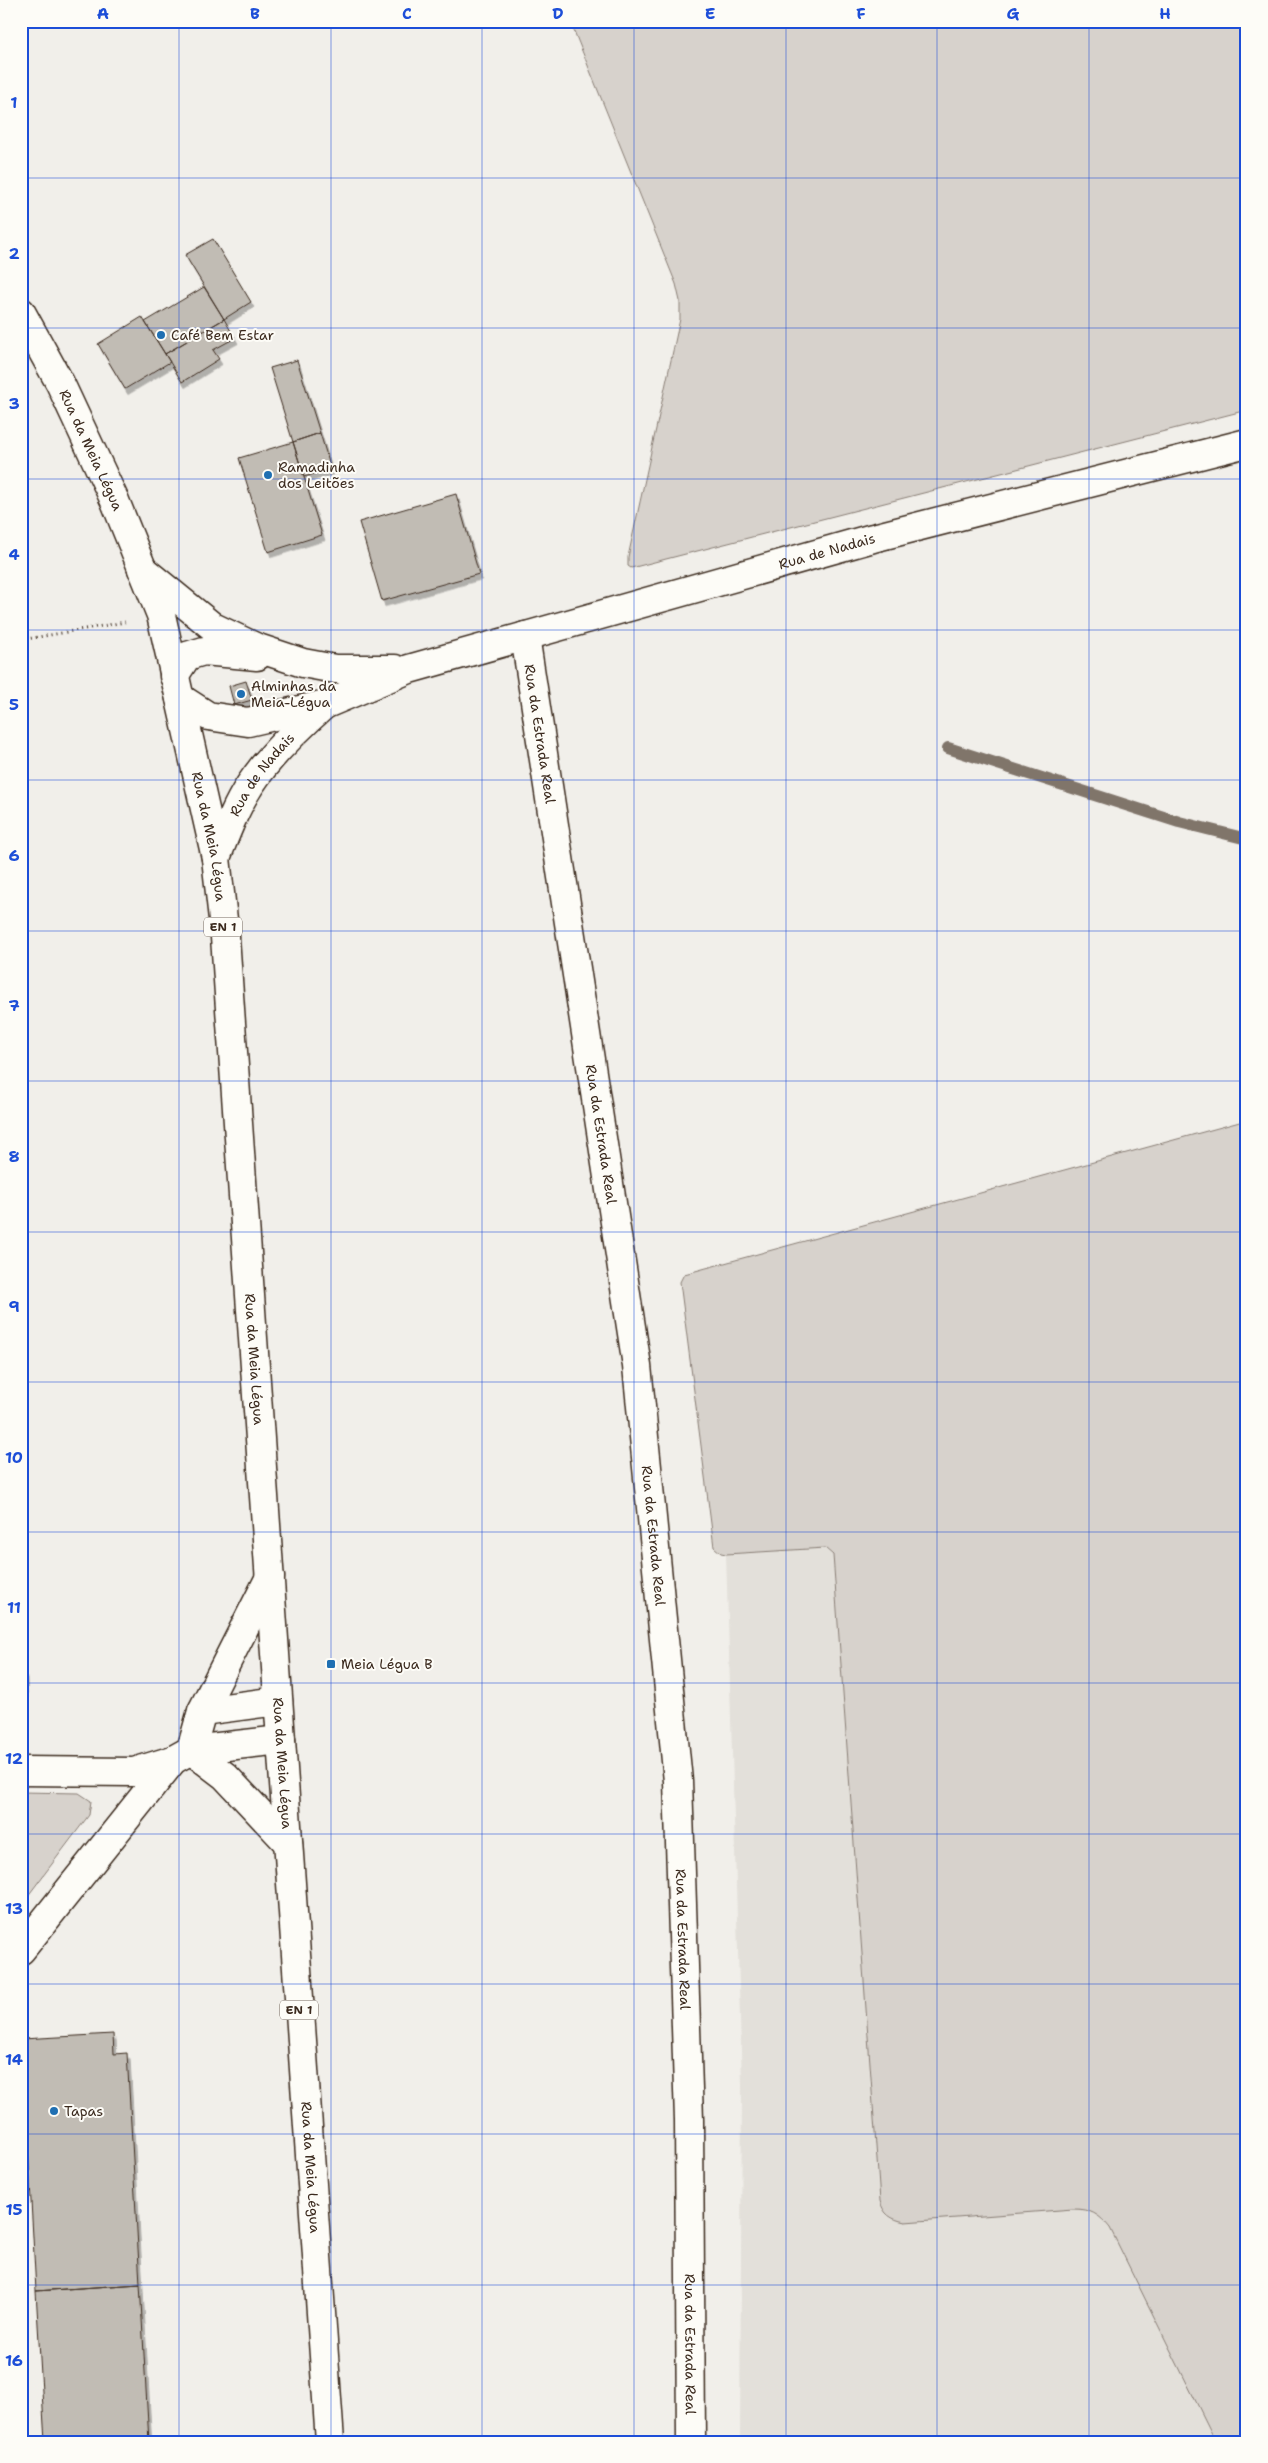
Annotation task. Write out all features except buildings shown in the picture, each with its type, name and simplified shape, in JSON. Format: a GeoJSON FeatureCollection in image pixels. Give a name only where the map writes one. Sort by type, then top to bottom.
{"type":"FeatureCollection","features":[{"type":"Feature","properties":{"kind":"street","name":"Rua da Meia Légua"},"geometry":{"type":"LineString","coordinates":[[21,312],[76,417],[115,502],[160,615],[216,858],[224,937],[330,2442]]}},
{"type":"Feature","properties":{"kind":"street","name":"Rua de Nadais"},"geometry":{"type":"LineString","coordinates":[[409,669],[335,669],[304,663],[204,651],[186,656],[177,687],[208,716],[248,722],[326,704],[409,669],[874,538],[1247,443]]}},
{"type":"Feature","properties":{"kind":"street","name":"Rua de Nadais"},"geometry":{"type":"LineString","coordinates":[[142,569],[214,627],[255,646],[304,663]]}},
{"type":"Feature","properties":{"kind":"street","name":"Rua da Estrada Real"},"geometry":{"type":"LineString","coordinates":[[525,636],[637,1366],[677,1771],[689,2120],[690,2442]]}},
{"type":"Feature","properties":{"kind":"street","name":"Rua de Nadais"},"geometry":{"type":"LineString","coordinates":[[216,858],[233,816],[250,784],[297,729],[326,704]]}},
{"type":"Feature","properties":{"kind":"street"},"geometry":{"type":"LineString","coordinates":[[21,1950],[182,1755],[202,1711],[270,1577]]}},
{"type":"Feature","properties":{"kind":"street"},"geometry":{"type":"LineString","coordinates":[[202,1711],[278,1701]]}},
{"type":"Feature","properties":{"kind":"street"},"geometry":{"type":"LineString","coordinates":[[21,1770],[134,1772],[182,1755],[281,1740]]}},
{"type":"Feature","properties":{"kind":"street"},"geometry":{"type":"LineString","coordinates":[[182,1755],[225,1776],[288,1843]]}},
{"type":"Feature","properties":{"kind":"path"},"geometry":{"type":"LineString","coordinates":[[21,640],[160,615]]}},
{"type":"Feature","properties":{"kind":"shaded area"},"geometry":{"type":"Polygon","coordinates":[[[570,21],[1247,21],[1247,410],[631,568],[628,566],[628,557],[680,319],[680,301],[676,284],[570,21]]]}},
{"type":"Feature","properties":{"kind":"shaded area"},"geometry":{"type":"Polygon","coordinates":[[[1247,1120],[1247,2442],[1216,2442],[1110,2228],[1098,2216],[1089,2211],[1073,2209],[905,2222],[889,2216],[882,2206],[880,2201],[833,1555],[825,1548],[726,1554],[721,1553],[714,1547],[680,1282],[684,1274],[1247,1120]]]}},
{"type":"Feature","properties":{"kind":"shaded area"},"geometry":{"type":"Polygon","coordinates":[[[825,1548],[833,1555],[880,2201],[883,2210],[895,2220],[1073,2209],[1084,2209],[1094,2212],[1110,2228],[1216,2442],[740,2442],[742,2084],[726,1554],[825,1548]]]}},
{"type":"Feature","properties":{"kind":"shaded area"},"geometry":{"type":"Polygon","coordinates":[[[21,1792],[79,1793],[91,1801],[89,1815],[21,1905],[21,1792]]]}},
{"type":"Feature","properties":{"kind":"waterway"},"geometry":{"type":"LineString","coordinates":[[948,748],[1179,822],[1247,839]]}},
{"type":"Feature","properties":{"kind":"place","name":"Café Bem Estar"},"geometry":{"type":"Point","coordinates":[161,335]}},
{"type":"Feature","properties":{"kind":"place","name":"Ramadinha dos Leitões"},"geometry":{"type":"Point","coordinates":[268,475]}},
{"type":"Feature","properties":{"kind":"place","name":"Alminhas da Meia-Légua"},"geometry":{"type":"Point","coordinates":[241,694]}},
{"type":"Feature","properties":{"kind":"place","name":"Meia Légua B"},"geometry":{"type":"Point","coordinates":[331,1664]}},
{"type":"Feature","properties":{"kind":"place","name":"Tapas"},"geometry":{"type":"Point","coordinates":[54,2111]}}]}
